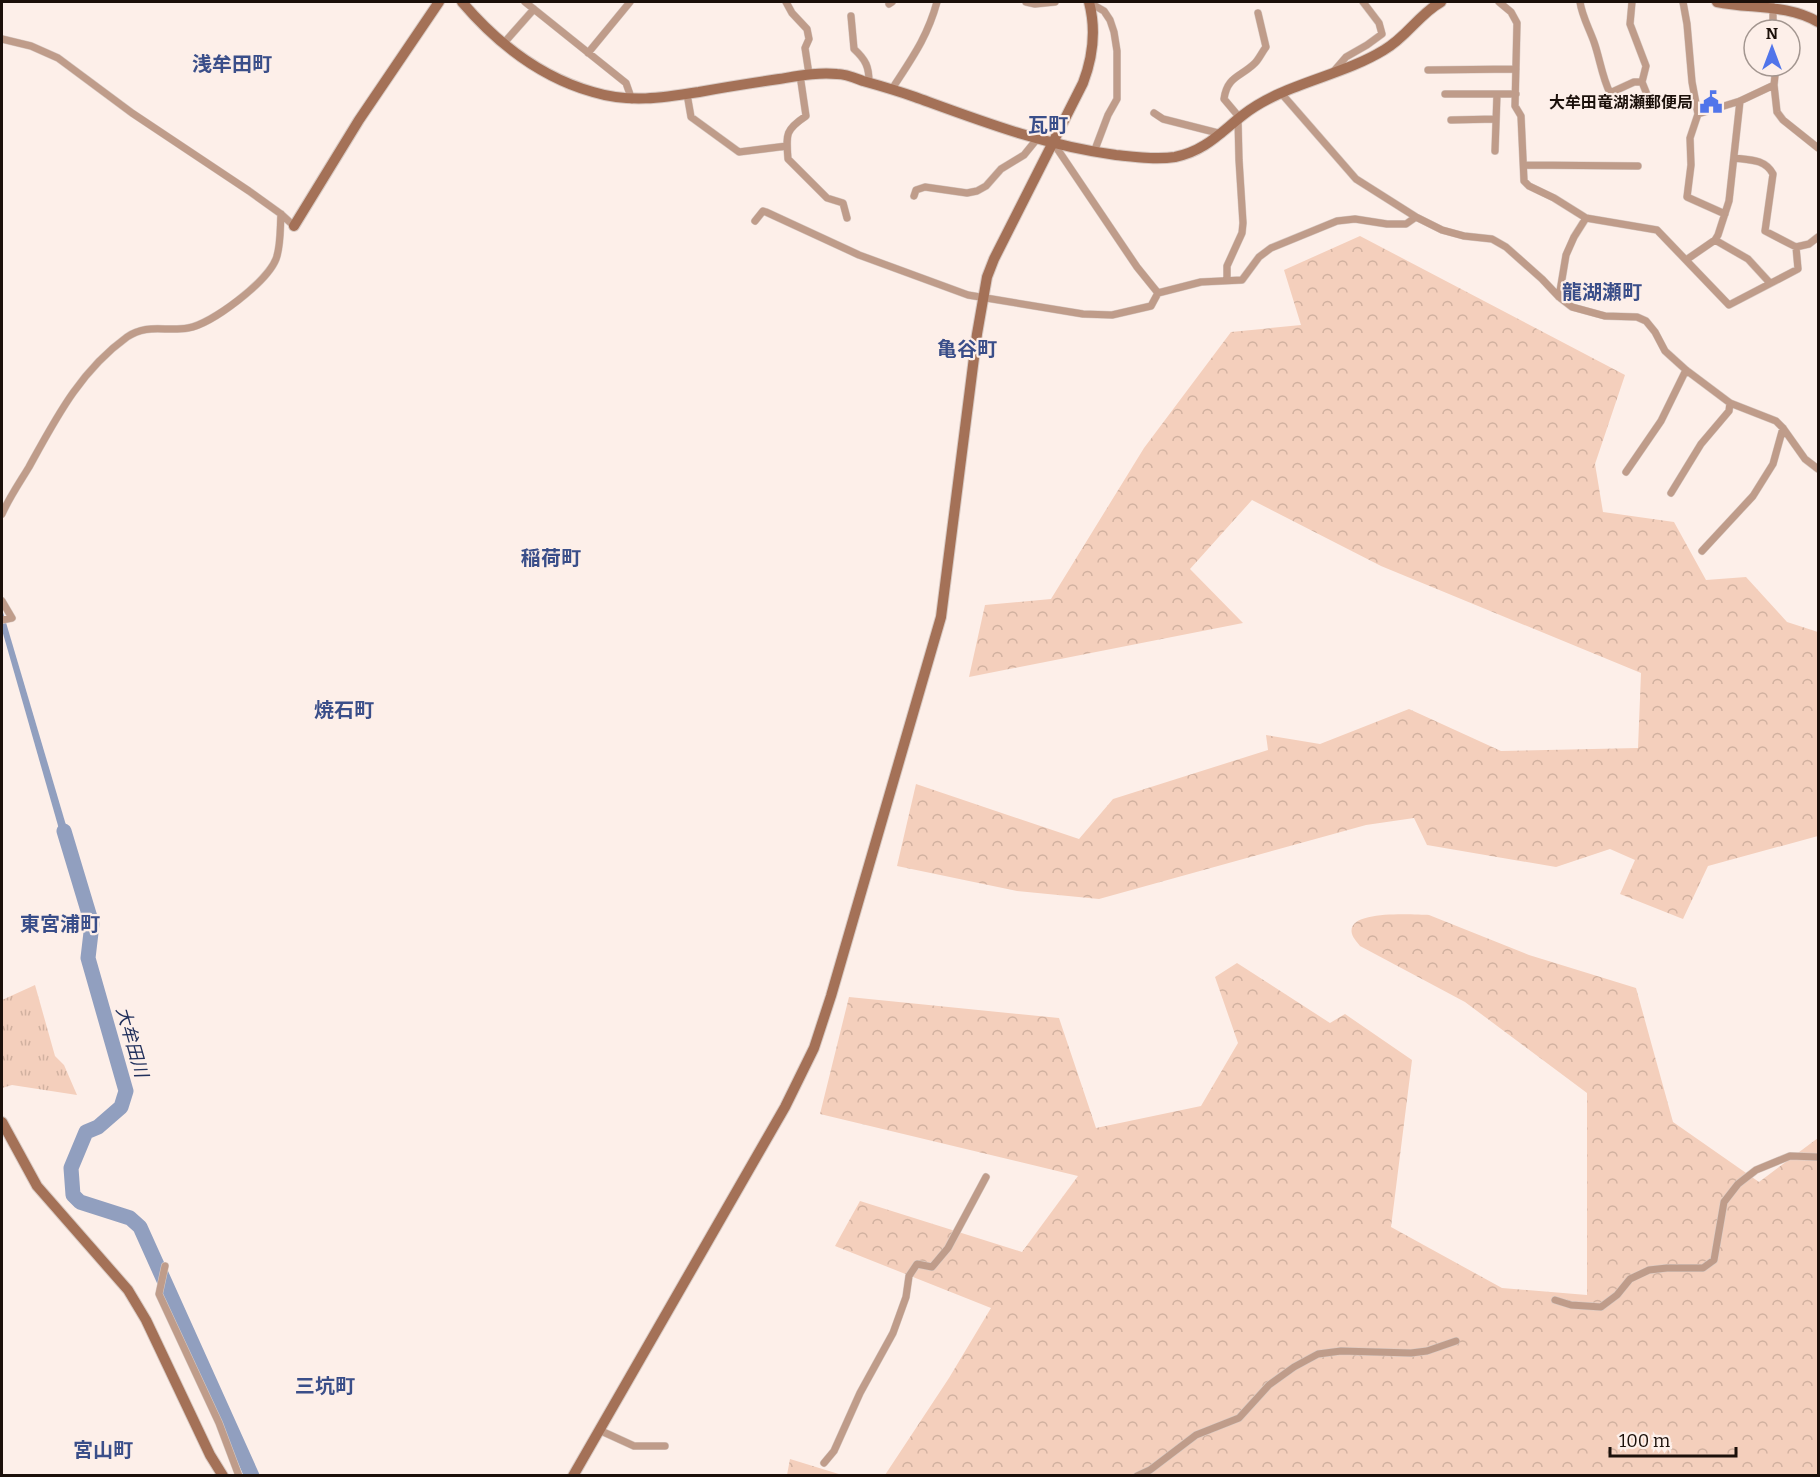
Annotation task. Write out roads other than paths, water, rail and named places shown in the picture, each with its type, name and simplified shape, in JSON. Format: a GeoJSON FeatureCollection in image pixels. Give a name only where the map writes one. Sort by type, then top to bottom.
{"type":"FeatureCollection","features":[{"type":"Feature","properties":{"kind":"street"},"geometry":{"type":"LineString","coordinates":[[2,39],[31,46],[58,58],[132,114],[281,214],[294,226],[359,120],[439,2]]}},
{"type":"Feature","properties":{"kind":"street"},"geometry":{"type":"LineString","coordinates":[[462,2],[478,21],[515,54],[566,82],[591,92],[616,98],[654,99],[804,75],[840,74],[892,89],[1054,144],[1094,152],[1150,158],[1191,153],[1211,142],[1262,103],[1384,51],[1404,36],[1431,7],[1441,2]]}},
{"type":"Feature","properties":{"kind":"street"},"geometry":{"type":"LineString","coordinates":[[525,2],[626,83],[632,100]]}},
{"type":"Feature","properties":{"kind":"street"},"geometry":{"type":"LineString","coordinates":[[588,53],[630,2]]}},
{"type":"Feature","properties":{"kind":"street"},"geometry":{"type":"LineString","coordinates":[[786,2],[792,13],[807,29],[809,39],[805,48],[806,116],[788,130],[788,159],[827,198],[843,203],[847,218]]}},
{"type":"Feature","properties":{"kind":"street"},"geometry":{"type":"LineString","coordinates":[[892,89],[923,41],[937,2]]}},
{"type":"Feature","properties":{"kind":"street"},"geometry":{"type":"LineString","coordinates":[[1026,2],[1035,4],[1054,2]]}},
{"type":"Feature","properties":{"kind":"street"},"geometry":{"type":"LineString","coordinates":[[573,1476],[785,1107],[814,1048],[838,973],[941,617],[961,454],[987,277],[994,259],[1054,144],[1089,67],[1093,36],[1089,2]]}},
{"type":"Feature","properties":{"kind":"street"},"geometry":{"type":"LineString","coordinates":[[1089,2],[1104,11],[1110,20],[1117,51],[1116,99],[1094,152]]}},
{"type":"Feature","properties":{"kind":"street"},"geometry":{"type":"LineString","coordinates":[[1331,74],[1346,57],[1382,34],[1379,23],[1364,2]]}},
{"type":"Feature","properties":{"kind":"street"},"geometry":{"type":"LineString","coordinates":[[1499,2],[1511,12],[1517,23],[1515,106],[1521,116],[1524,181],[1529,186],[1586,218],[1657,230],[1729,305],[1798,270],[1796,247]]}},
{"type":"Feature","properties":{"kind":"street"},"geometry":{"type":"LineString","coordinates":[[1580,2],[1581,13],[1610,93],[1634,82],[1642,82]]}},
{"type":"Feature","properties":{"kind":"street"},"geometry":{"type":"LineString","coordinates":[[1632,2],[1630,24],[1646,66],[1642,82],[1650,102]]}},
{"type":"Feature","properties":{"kind":"street"},"geometry":{"type":"LineString","coordinates":[[1683,2],[1698,114],[1690,138],[1690,165],[1686,197],[1725,214]]}},
{"type":"Feature","properties":{"kind":"street"},"geometry":{"type":"LineString","coordinates":[[1717,2],[1772,5],[1797,12],[1818,22]]}},
{"type":"Feature","properties":{"kind":"street"},"geometry":{"type":"LineString","coordinates":[[502,44],[534,9]]}},
{"type":"Feature","properties":{"kind":"street"},"geometry":{"type":"LineString","coordinates":[[1227,280],[1227,266],[1242,232],[1243,223],[1239,119],[1224,99],[1226,86],[1255,63],[1266,46],[1258,13]]}},
{"type":"Feature","properties":{"kind":"street"},"geometry":{"type":"LineString","coordinates":[[851,16],[854,49],[865,59],[869,82]]}},
{"type":"Feature","properties":{"kind":"street"},"geometry":{"type":"LineString","coordinates":[[1428,70],[1516,69]]}},
{"type":"Feature","properties":{"kind":"street"},"geometry":{"type":"LineString","coordinates":[[1775,78],[1777,112],[1783,120],[1818,148]]}},
{"type":"Feature","properties":{"kind":"street"},"geometry":{"type":"LineString","coordinates":[[1698,114],[1740,101],[1774,85]]}},
{"type":"Feature","properties":{"kind":"street"},"geometry":{"type":"LineString","coordinates":[[1281,93],[1356,179],[1416,217],[1442,230],[1464,236],[1492,239],[1506,247],[1572,307],[1605,316],[1637,317],[1646,321],[1665,351],[1686,370],[1730,403],[1776,421],[1805,459],[1818,469]]}},
{"type":"Feature","properties":{"kind":"street"},"geometry":{"type":"LineString","coordinates":[[687,94],[691,117],[739,152],[787,146]]}},
{"type":"Feature","properties":{"kind":"street"},"geometry":{"type":"LineString","coordinates":[[1445,94],[1516,94]]}},
{"type":"Feature","properties":{"kind":"street"},"geometry":{"type":"LineString","coordinates":[[1495,151],[1497,94]]}},
{"type":"Feature","properties":{"kind":"street"},"geometry":{"type":"LineString","coordinates":[[1686,260],[1718,235],[1729,201],[1740,101]]}},
{"type":"Feature","properties":{"kind":"street"},"geometry":{"type":"LineString","coordinates":[[1154,113],[1163,120],[1222,134]]}},
{"type":"Feature","properties":{"kind":"street"},"geometry":{"type":"LineString","coordinates":[[1451,120],[1496,119]]}},
{"type":"Feature","properties":{"kind":"street"},"geometry":{"type":"LineString","coordinates":[[914,196],[916,190],[926,187],[967,193],[977,191],[986,186],[1001,169],[1024,155],[1037,139]]}},
{"type":"Feature","properties":{"kind":"street"},"geometry":{"type":"LineString","coordinates":[[1054,144],[1137,267],[1158,292]]}},
{"type":"Feature","properties":{"kind":"street"},"geometry":{"type":"LineString","coordinates":[[1734,158],[1762,162],[1773,174],[1765,231],[1796,247],[1809,244],[1818,237]]}},
{"type":"Feature","properties":{"kind":"street"},"geometry":{"type":"LineString","coordinates":[[1524,165],[1638,166]]}},
{"type":"Feature","properties":{"kind":"street"},"geometry":{"type":"LineString","coordinates":[[755,221],[763,211],[766,212],[881,263],[968,296],[1083,315],[1112,315],[1151,306],[1158,292]]}},
{"type":"Feature","properties":{"kind":"street"},"geometry":{"type":"LineString","coordinates":[[2,514],[55,419],[87,372],[129,335],[146,328],[186,329],[196,326],[209,320],[254,288],[276,260],[281,214]]}},
{"type":"Feature","properties":{"kind":"street"},"geometry":{"type":"LineString","coordinates":[[1158,292],[1201,282],[1242,280],[1258,257],[1271,248],[1337,221],[1355,219],[1387,224],[1406,224],[1416,217]]}},
{"type":"Feature","properties":{"kind":"street"},"geometry":{"type":"LineString","coordinates":[[1559,297],[1566,255],[1586,218]]}},
{"type":"Feature","properties":{"kind":"street"},"geometry":{"type":"LineString","coordinates":[[1714,240],[1748,259],[1770,283]]}},
{"type":"Feature","properties":{"kind":"street"},"geometry":{"type":"LineString","coordinates":[[1626,472],[1661,421],[1686,370]]}},
{"type":"Feature","properties":{"kind":"street"},"geometry":{"type":"LineString","coordinates":[[1671,493],[1701,444],[1729,411],[1730,403]]}},
{"type":"Feature","properties":{"kind":"street"},"geometry":{"type":"LineString","coordinates":[[1702,551],[1753,496],[1773,464],[1783,428]]}},
{"type":"Feature","properties":{"kind":"street"},"geometry":{"type":"LineString","coordinates":[[2,601],[12,618],[2,620]]}},
{"type":"Feature","properties":{"kind":"street"},"geometry":{"type":"LineString","coordinates":[[2,1122],[37,1186],[128,1290],[146,1320],[210,1455],[223,1476]]}},
{"type":"Feature","properties":{"kind":"street"},"geometry":{"type":"LineString","coordinates":[[1555,1300],[1571,1305],[1601,1307],[1617,1295],[1630,1279],[1649,1270],[1702,1268],[1714,1260],[1724,1202],[1738,1184],[1756,1170],[1790,1156],[1818,1157]]}},
{"type":"Feature","properties":{"kind":"street"},"geometry":{"type":"LineString","coordinates":[[824,1463],[834,1451],[860,1393],[893,1334],[906,1297],[909,1276],[917,1264],[932,1267],[948,1248],[986,1177]]}},
{"type":"Feature","properties":{"kind":"street"},"geometry":{"type":"LineString","coordinates":[[165,1266],[159,1294],[219,1422],[239,1476]]}},
{"type":"Feature","properties":{"kind":"street"},"geometry":{"type":"LineString","coordinates":[[1137,1476],[1150,1470],[1196,1435],[1239,1418],[1269,1385],[1294,1367],[1318,1354],[1341,1351],[1411,1353],[1427,1351],[1455,1341]]}},
{"type":"Feature","properties":{"kind":"street"},"geometry":{"type":"LineString","coordinates":[[599,1430],[634,1446],[665,1446]]}},
{"type":"Feature","properties":{"kind":"water"},"geometry":{"type":"Polygon","coordinates":[[[2,609],[71,842],[67,857],[2,630],[2,609]]]}},
{"type":"Feature","properties":{"kind":"waterway","name":"大牟田川"},"geometry":{"type":"LineString","coordinates":[[64,831],[92,924],[88,958],[126,1091],[121,1107],[98,1127],[86,1132],[71,1168],[73,1195],[80,1202],[130,1218],[140,1227],[252,1476]]}},
{"type":"Feature","properties":{"kind":"place","name":"大牟田竜湖瀬郵便局"},"geometry":{"type":"Point","coordinates":[1711,102]}},
{"type":"Feature","properties":{"kind":"district","name":"浅牟田町"},"geometry":{"type":"Point","coordinates":[232,64]}},
{"type":"Feature","properties":{"kind":"district","name":"瓦町"},"geometry":{"type":"Point","coordinates":[1048,125]}},
{"type":"Feature","properties":{"kind":"district","name":"龍湖瀬町"},"geometry":{"type":"Point","coordinates":[1602,292]}},
{"type":"Feature","properties":{"kind":"district","name":"亀谷町"},"geometry":{"type":"Point","coordinates":[967,349]}},
{"type":"Feature","properties":{"kind":"district","name":"稲荷町"},"geometry":{"type":"Point","coordinates":[551,558]}},
{"type":"Feature","properties":{"kind":"district","name":"焼石町"},"geometry":{"type":"Point","coordinates":[344,710]}},
{"type":"Feature","properties":{"kind":"district","name":"東宮浦町"},"geometry":{"type":"Point","coordinates":[60,924]}},
{"type":"Feature","properties":{"kind":"district","name":"三坑町"},"geometry":{"type":"Point","coordinates":[325,1386]}},
{"type":"Feature","properties":{"kind":"district","name":"宮山町"},"geometry":{"type":"Point","coordinates":[103,1450]}}]}
